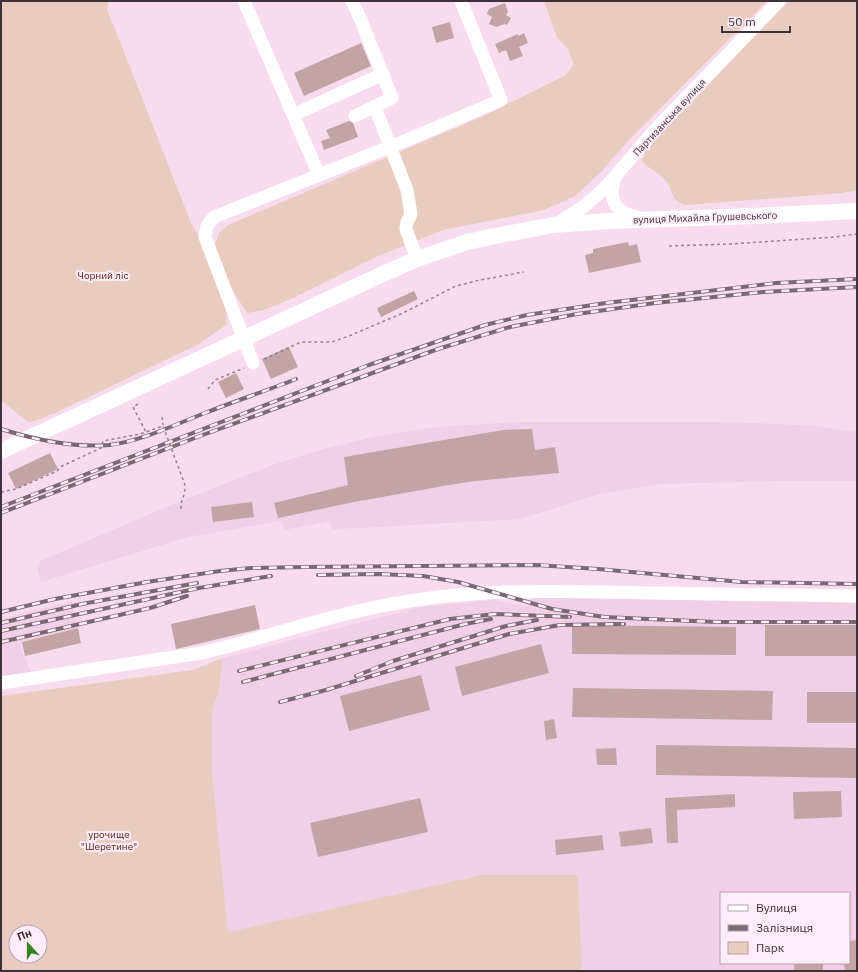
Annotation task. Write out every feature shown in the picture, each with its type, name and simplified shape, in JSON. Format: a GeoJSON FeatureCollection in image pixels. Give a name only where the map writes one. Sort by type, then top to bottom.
{"type":"FeatureCollection","features":[{"type":"Feature","properties":{"kind":"main road","name":"вулиця Михайла Грушевського"},"geometry":{"type":"LineString","coordinates":[[1,451],[417,259],[468,242],[553,225],[579,222],[857,211]]}},
{"type":"Feature","properties":{"kind":"street"},"geometry":{"type":"LineString","coordinates":[[244,1],[319,175]]}},
{"type":"Feature","properties":{"kind":"street"},"geometry":{"type":"LineString","coordinates":[[352,1],[392,98],[355,116]]}},
{"type":"Feature","properties":{"kind":"street"},"geometry":{"type":"LineString","coordinates":[[253,363],[205,237],[207,226],[214,217],[390,147],[501,100],[461,1]]}},
{"type":"Feature","properties":{"kind":"street","name":"Партизанська вулиця"},"geometry":{"type":"LineString","coordinates":[[553,225],[568,217],[596,197],[654,131],[779,1]]}},
{"type":"Feature","properties":{"kind":"street"},"geometry":{"type":"LineString","coordinates":[[293,115],[383,74]]}},
{"type":"Feature","properties":{"kind":"street"},"geometry":{"type":"LineString","coordinates":[[375,107],[407,190],[411,214],[407,222],[406,229],[417,259]]}},
{"type":"Feature","properties":{"kind":"street"},"geometry":{"type":"LineString","coordinates":[[618,173],[613,183],[613,199],[624,213],[644,220]]}},
{"type":"Feature","properties":{"kind":"street"},"geometry":{"type":"LineString","coordinates":[[1,683],[201,653],[233,646],[360,610],[439,597],[536,591],[857,596]]}},
{"type":"Feature","properties":{"kind":"path"},"geometry":{"type":"LineString","coordinates":[[669,246],[717,245],[857,234]]}},
{"type":"Feature","properties":{"kind":"path"},"geometry":{"type":"LineString","coordinates":[[208,389],[215,380],[301,342],[332,342],[403,313],[456,286],[524,272]]}},
{"type":"Feature","properties":{"kind":"path"},"geometry":{"type":"LineString","coordinates":[[138,404],[133,407],[146,432]]}},
{"type":"Feature","properties":{"kind":"path"},"geometry":{"type":"LineString","coordinates":[[162,417],[163,426],[185,485],[186,493],[180,504],[181,509]]}},
{"type":"Feature","properties":{"kind":"path"},"geometry":{"type":"LineString","coordinates":[[1,492],[16,489],[58,472],[62,466],[101,448],[103,441],[146,432],[163,426]]}},
{"type":"Feature","properties":{"kind":"shaded area"},"geometry":{"type":"Polygon","coordinates":[[[519,422],[718,422],[814,426],[857,432],[857,481],[661,484],[600,494],[520,519],[332,529],[330,521],[284,530],[281,521],[188,537],[41,582],[38,569],[40,561],[176,503],[275,464],[324,449],[377,436],[437,427],[519,422]]]}},
{"type":"Feature","properties":{"kind":"shaded area"},"geometry":{"type":"Polygon","coordinates":[[[532,597],[857,603],[857,971],[582,971],[578,875],[482,875],[228,932],[212,773],[212,709],[218,695],[223,658],[420,607],[493,600],[526,606],[532,597]]]}},
{"type":"Feature","properties":{"kind":"shaded area"},"geometry":{"type":"Polygon","coordinates":[[[72,601],[78,628],[20,642],[23,654],[31,672],[1,676],[1,619],[72,601]]]}},
{"type":"Feature","properties":{"kind":"green space","name":"Чорний ліс"},"geometry":{"type":"Polygon","coordinates":[[[1,1],[109,1],[107,10],[191,223],[208,251],[214,248],[219,233],[228,225],[479,118],[566,75],[574,64],[567,48],[557,38],[544,1],[767,1],[630,139],[599,174],[575,196],[544,210],[443,230],[378,256],[293,298],[264,310],[247,313],[228,283],[226,325],[199,344],[53,414],[29,423],[1,400],[1,1]]]}},
{"type":"Feature","properties":{"kind":"green space"},"geometry":{"type":"Polygon","coordinates":[[[789,1],[857,1],[857,190],[843,193],[685,205],[676,200],[664,178],[642,161],[645,152],[789,1]]]}},
{"type":"Feature","properties":{"kind":"green space","name":"урочище \"Шеретине\""},"geometry":{"type":"Polygon","coordinates":[[[223,658],[218,695],[212,709],[212,773],[228,932],[482,875],[578,875],[582,971],[1,971],[1,696],[193,670],[223,658]]]}},
{"type":"Feature","properties":{"kind":"building"},"geometry":{"type":"Polygon","coordinates":[[[505,3],[508,12],[506,15],[511,18],[507,25],[505,24],[496,27],[489,24],[492,17],[487,14],[489,9],[505,3]]]}},
{"type":"Feature","properties":{"kind":"building"},"geometry":{"type":"Polygon","coordinates":[[[450,22],[454,38],[436,43],[432,27],[450,22]]]}},
{"type":"Feature","properties":{"kind":"building"},"geometry":{"type":"Polygon","coordinates":[[[524,33],[528,43],[519,47],[523,56],[510,61],[506,50],[499,53],[495,44],[524,33]]]}},
{"type":"Feature","properties":{"kind":"building"},"geometry":{"type":"Polygon","coordinates":[[[361,43],[371,66],[304,96],[294,73],[361,43]]]}},
{"type":"Feature","properties":{"kind":"building"},"geometry":{"type":"Polygon","coordinates":[[[349,121],[353,123],[358,137],[324,150],[321,141],[330,138],[326,130],[349,121]]]}},
{"type":"Feature","properties":{"kind":"building"},"geometry":{"type":"Polygon","coordinates":[[[628,242],[629,246],[637,244],[641,262],[589,273],[585,255],[593,253],[593,249],[628,242]]]}},
{"type":"Feature","properties":{"kind":"building"},"geometry":{"type":"Polygon","coordinates":[[[414,291],[418,299],[381,317],[377,308],[414,291]]]}},
{"type":"Feature","properties":{"kind":"building"},"geometry":{"type":"Polygon","coordinates":[[[289,347],[298,367],[271,379],[262,359],[289,347]]]}},
{"type":"Feature","properties":{"kind":"building"},"geometry":{"type":"Polygon","coordinates":[[[236,373],[244,389],[226,398],[218,382],[236,373]]]}},
{"type":"Feature","properties":{"kind":"building"},"geometry":{"type":"Polygon","coordinates":[[[532,429],[535,450],[555,447],[559,473],[449,485],[354,502],[278,518],[274,503],[348,485],[344,457],[503,430],[532,429]]]}},
{"type":"Feature","properties":{"kind":"building"},"geometry":{"type":"Polygon","coordinates":[[[50,453],[58,469],[16,489],[8,473],[50,453]]]}},
{"type":"Feature","properties":{"kind":"building"},"geometry":{"type":"Polygon","coordinates":[[[252,502],[254,517],[213,522],[211,507],[252,502]]]}},
{"type":"Feature","properties":{"kind":"building"},"geometry":{"type":"Polygon","coordinates":[[[255,605],[260,629],[176,649],[171,624],[255,605]]]}},
{"type":"Feature","properties":{"kind":"building"},"geometry":{"type":"Polygon","coordinates":[[[572,625],[736,627],[736,655],[572,654],[572,625]]]}},
{"type":"Feature","properties":{"kind":"building"},"geometry":{"type":"Polygon","coordinates":[[[765,625],[857,625],[857,656],[765,656],[765,625]]]}},
{"type":"Feature","properties":{"kind":"building"},"geometry":{"type":"Polygon","coordinates":[[[78,628],[81,643],[25,656],[22,642],[78,628]]]}},
{"type":"Feature","properties":{"kind":"building"},"geometry":{"type":"Polygon","coordinates":[[[541,644],[549,673],[462,696],[455,667],[541,644]]]}},
{"type":"Feature","properties":{"kind":"building"},"geometry":{"type":"Polygon","coordinates":[[[421,675],[430,710],[349,731],[340,696],[421,675]]]}},
{"type":"Feature","properties":{"kind":"building"},"geometry":{"type":"Polygon","coordinates":[[[573,688],[773,691],[772,720],[572,717],[573,688]]]}},
{"type":"Feature","properties":{"kind":"building"},"geometry":{"type":"Polygon","coordinates":[[[807,692],[857,692],[857,723],[807,723],[807,692]]]}},
{"type":"Feature","properties":{"kind":"building"},"geometry":{"type":"Polygon","coordinates":[[[554,719],[557,738],[546,740],[544,721],[554,719]]]}},
{"type":"Feature","properties":{"kind":"building"},"geometry":{"type":"Polygon","coordinates":[[[656,745],[857,748],[857,778],[656,775],[656,745]]]}},
{"type":"Feature","properties":{"kind":"building"},"geometry":{"type":"Polygon","coordinates":[[[616,748],[617,765],[597,765],[596,749],[616,748]]]}},
{"type":"Feature","properties":{"kind":"building"},"geometry":{"type":"Polygon","coordinates":[[[841,791],[842,817],[794,819],[793,792],[841,791]]]}},
{"type":"Feature","properties":{"kind":"building"},"geometry":{"type":"Polygon","coordinates":[[[735,794],[735,807],[677,810],[678,843],[667,843],[665,798],[735,794]]]}},
{"type":"Feature","properties":{"kind":"building"},"geometry":{"type":"Polygon","coordinates":[[[420,798],[428,832],[318,857],[310,823],[420,798]]]}},
{"type":"Feature","properties":{"kind":"building"},"geometry":{"type":"Polygon","coordinates":[[[651,828],[653,843],[621,847],[619,832],[651,828]]]}},
{"type":"Feature","properties":{"kind":"building"},"geometry":{"type":"Polygon","coordinates":[[[602,835],[604,850],[556,855],[555,840],[602,835]]]}},
{"type":"Feature","properties":{"kind":"building"},"geometry":{"type":"Polygon","coordinates":[[[857,940],[857,971],[845,971],[844,964],[850,964],[850,941],[857,940]]]}},
{"type":"Feature","properties":{"kind":"building"},"geometry":{"type":"Polygon","coordinates":[[[794,964],[823,964],[823,970],[794,971],[794,964]]]}},
{"type":"Feature","properties":{"kind":"railway"},"geometry":{"type":"LineString","coordinates":[[1,507],[369,365],[485,325],[527,315],[606,303],[776,283],[857,279]]}},
{"type":"Feature","properties":{"kind":"railway"},"geometry":{"type":"LineString","coordinates":[[1,513],[200,436],[438,349],[510,327],[577,314],[655,303],[763,292],[857,287]]}},
{"type":"Feature","properties":{"kind":"railway"},"geometry":{"type":"LineString","coordinates":[[1,429],[27,437],[68,444],[95,446],[121,443],[158,432],[296,379]]}},
{"type":"Feature","properties":{"kind":"railway"},"geometry":{"type":"LineString","coordinates":[[1,612],[55,599],[147,582],[251,568],[536,565],[742,582],[857,584]]}},
{"type":"Feature","properties":{"kind":"railway"},"geometry":{"type":"LineString","coordinates":[[318,575],[379,574],[423,576],[458,582],[552,609],[604,617],[716,622],[857,622]]}},
{"type":"Feature","properties":{"kind":"railway"},"geometry":{"type":"LineString","coordinates":[[1,631],[199,588],[271,576]]}},
{"type":"Feature","properties":{"kind":"railway"},"geometry":{"type":"LineString","coordinates":[[1,623],[82,604],[197,583]]}},
{"type":"Feature","properties":{"kind":"railway"},"geometry":{"type":"LineString","coordinates":[[1,642],[150,608],[187,596]]}},
{"type":"Feature","properties":{"kind":"railway"},"geometry":{"type":"LineString","coordinates":[[239,671],[450,619],[495,614],[570,617]]}},
{"type":"Feature","properties":{"kind":"railway"},"geometry":{"type":"LineString","coordinates":[[243,682],[465,624],[491,619]]}},
{"type":"Feature","properties":{"kind":"railway"},"geometry":{"type":"LineString","coordinates":[[356,676],[393,661],[506,626],[537,620]]}},
{"type":"Feature","properties":{"kind":"railway"},"geometry":{"type":"LineString","coordinates":[[280,702],[326,690],[509,634],[560,625],[624,624]]}}]}
